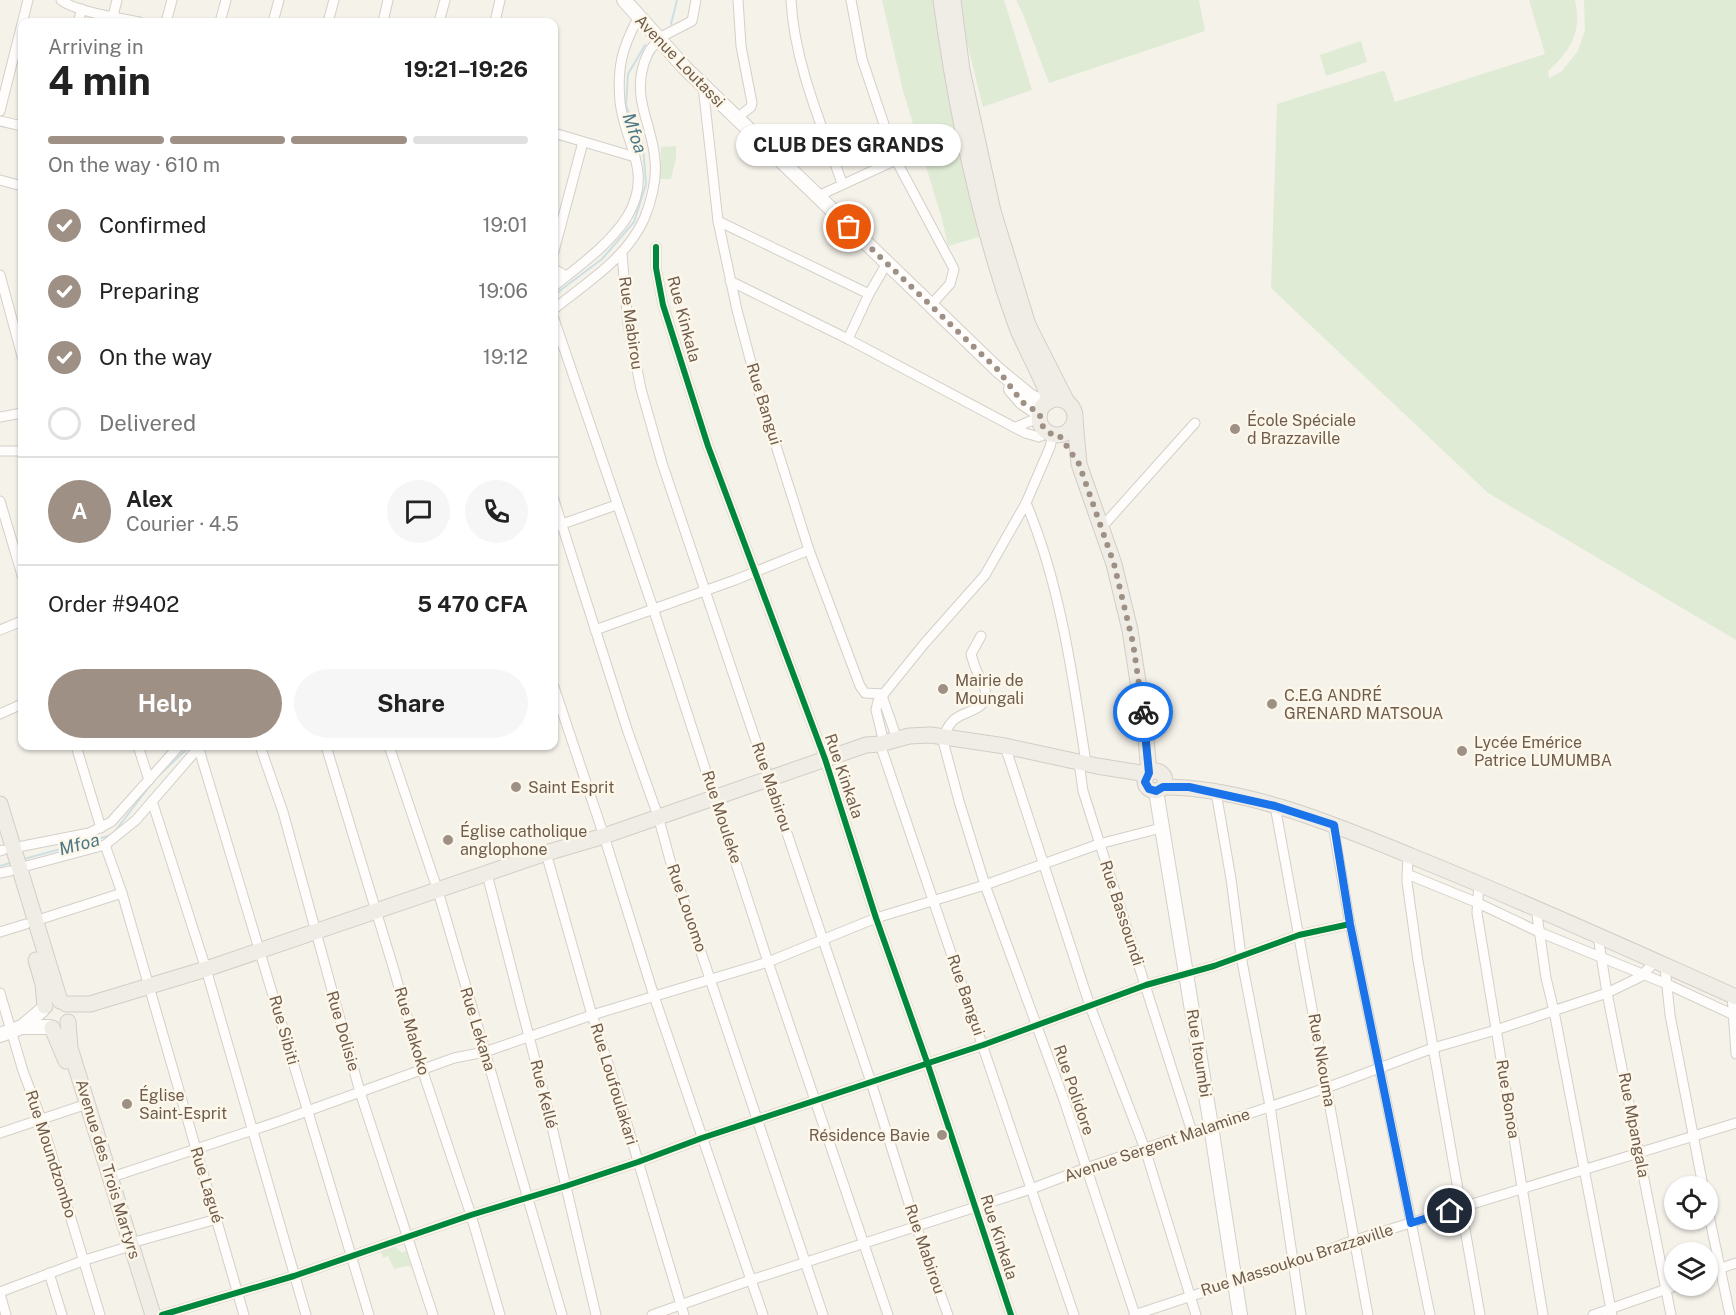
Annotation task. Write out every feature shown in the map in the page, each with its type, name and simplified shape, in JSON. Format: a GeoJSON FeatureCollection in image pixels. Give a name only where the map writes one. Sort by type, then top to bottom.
{"type":"FeatureCollection","features":[{"type":"Feature","properties":{"kind":"main road","name":"Avenue Loutassi"},"geometry":{"type":"LineString","coordinates":[[624,0],[658,40],[703,86],[998,370],[1044,409]]}},
{"type":"Feature","properties":{"kind":"main road"},"geometry":{"type":"LineString","coordinates":[[940,0],[951,77],[981,212],[1044,409],[1042,426],[1054,434],[1079,464]]}},
{"type":"Feature","properties":{"kind":"main road"},"geometry":{"type":"LineString","coordinates":[[953,0],[962,70],[993,211],[1028,325],[1067,402],[1074,410],[1079,464],[1114,564],[1128,621],[1155,780]]}},
{"type":"Feature","properties":{"kind":"main road"},"geometry":{"type":"LineString","coordinates":[[1044,409],[1061,400],[1067,402]]}},
{"type":"Feature","properties":{"kind":"main road"},"geometry":{"type":"LineString","coordinates":[[1054,434],[1070,430],[1075,420]]}},
{"type":"Feature","properties":{"kind":"main road"},"geometry":{"type":"LineString","coordinates":[[11,1031],[49,1002],[66,1012],[206,969],[546,853],[716,798],[915,728],[988,740],[1000,746],[1216,792],[1275,806],[1334,825],[1479,883],[1734,996]]}},
{"type":"Feature","properties":{"kind":"main road","name":"Rue Itoumbi"},"geometry":{"type":"LineString","coordinates":[[1155,780],[1240,1315]]}},
{"type":"Feature","properties":{"kind":"main road","name":"Avenue des Trois Martyrs"},"geometry":{"type":"LineString","coordinates":[[0,804],[8,857],[30,922],[66,1012],[70,1048],[112,1177],[144,1315]]}},
{"type":"Feature","properties":{"kind":"main road","name":"Avenue des Trois Martyrs"},"geometry":{"type":"LineString","coordinates":[[30,922],[43,984],[44,1008]]}},
{"type":"Feature","properties":{"kind":"main road"},"geometry":{"type":"LineString","coordinates":[[44,1008],[43,1020],[51,1028]]}},
{"type":"Feature","properties":{"kind":"main road"},"geometry":{"type":"LineString","coordinates":[[11,1031],[61,1028],[66,1012]]}},
{"type":"Feature","properties":{"kind":"main road","name":"Avenue des Trois Martyrs"},"geometry":{"type":"LineString","coordinates":[[51,1028],[63,1051],[153,1315]]}},
{"type":"Feature","properties":{"kind":"street"},"geometry":{"type":"LineString","coordinates":[[23,18],[28,0]]}},
{"type":"Feature","properties":{"kind":"street"},"geometry":{"type":"LineString","coordinates":[[61,0],[82,9],[122,18]]}},
{"type":"Feature","properties":{"kind":"street"},"geometry":{"type":"LineString","coordinates":[[113,16],[117,0]]}},
{"type":"Feature","properties":{"kind":"street"},"geometry":{"type":"LineString","coordinates":[[167,18],[172,0]]}},
{"type":"Feature","properties":{"kind":"street"},"geometry":{"type":"LineString","coordinates":[[221,18],[226,0]]}},
{"type":"Feature","properties":{"kind":"street"},"geometry":{"type":"LineString","coordinates":[[274,18],[279,0]]}},
{"type":"Feature","properties":{"kind":"street"},"geometry":{"type":"LineString","coordinates":[[329,18],[334,0]]}},
{"type":"Feature","properties":{"kind":"street"},"geometry":{"type":"LineString","coordinates":[[384,18],[388,0]]}},
{"type":"Feature","properties":{"kind":"street"},"geometry":{"type":"LineString","coordinates":[[440,18],[445,0]]}},
{"type":"Feature","properties":{"kind":"street"},"geometry":{"type":"LineString","coordinates":[[496,18],[500,0]]}},
{"type":"Feature","properties":{"kind":"street"},"geometry":{"type":"LineString","coordinates":[[558,306],[622,254],[634,238],[644,218],[655,173],[654,149],[639,91],[641,72],[652,46],[658,40],[692,21],[696,0]]}},
{"type":"Feature","properties":{"kind":"street"},"geometry":{"type":"LineString","coordinates":[[736,118],[751,107],[752,103],[741,46],[738,0]]}},
{"type":"Feature","properties":{"kind":"street"},"geometry":{"type":"LineString","coordinates":[[791,0],[794,30],[815,110],[842,183]]}},
{"type":"Feature","properties":{"kind":"street"},"geometry":{"type":"LineString","coordinates":[[851,0],[862,59],[896,160],[954,269],[950,284],[931,305]]}},
{"type":"Feature","properties":{"kind":"street"},"geometry":{"type":"LineString","coordinates":[[79,18],[82,9]]}},
{"type":"Feature","properties":{"kind":"street"},"geometry":{"type":"LineString","coordinates":[[558,283],[590,258],[626,218],[632,206],[639,182],[639,170],[622,111],[620,60],[638,18]]}},
{"type":"Feature","properties":{"kind":"street"},"geometry":{"type":"LineString","coordinates":[[0,111],[18,40]]}},
{"type":"Feature","properties":{"kind":"street","name":"Rue Bangui"},"geometry":{"type":"LineString","coordinates":[[703,86],[718,221],[730,281],[758,389],[809,550],[860,686],[866,693],[883,695],[884,740],[933,901],[1074,1315]]}},
{"type":"Feature","properties":{"kind":"street"},"geometry":{"type":"LineString","coordinates":[[0,120],[18,125]]}},
{"type":"Feature","properties":{"kind":"street"},"geometry":{"type":"LineString","coordinates":[[558,134],[635,157]]}},
{"type":"Feature","properties":{"kind":"street"},"geometry":{"type":"LineString","coordinates":[[558,236],[583,142]]}},
{"type":"Feature","properties":{"kind":"street"},"geometry":{"type":"LineString","coordinates":[[818,196],[896,160]]}},
{"type":"Feature","properties":{"kind":"street"},"geometry":{"type":"LineString","coordinates":[[0,180],[18,185]]}},
{"type":"Feature","properties":{"kind":"street"},"geometry":{"type":"LineString","coordinates":[[718,221],[869,294]]}},
{"type":"Feature","properties":{"kind":"street","name":"Rue Kinkala"},"geometry":{"type":"LineString","coordinates":[[656,247],[656,268],[662,296],[708,446],[825,759],[876,918],[927,1062],[1011,1315]]}},
{"type":"Feature","properties":{"kind":"street","name":"Rue Mabirou"},"geometry":{"type":"LineString","coordinates":[[622,254],[628,324],[641,389],[662,463],[770,778],[872,1082],[916,1226],[948,1315]]}},
{"type":"Feature","properties":{"kind":"street"},"geometry":{"type":"LineString","coordinates":[[848,339],[869,294],[887,263]]}},
{"type":"Feature","properties":{"kind":"street"},"geometry":{"type":"LineString","coordinates":[[558,271],[567,276]]}},
{"type":"Feature","properties":{"kind":"street"},"geometry":{"type":"LineString","coordinates":[[0,275],[18,341]]}},
{"type":"Feature","properties":{"kind":"street"},"geometry":{"type":"LineString","coordinates":[[730,281],[848,339],[1025,433],[1039,437],[1054,434],[1026,503],[985,575],[883,695]]}},
{"type":"Feature","properties":{"kind":"street","name":"Rue Mouleke"},"geometry":{"type":"LineString","coordinates":[[558,334],[580,391],[616,505],[653,608],[814,1101],[888,1315]]}},
{"type":"Feature","properties":{"kind":"street"},"geometry":{"type":"LineString","coordinates":[[1016,427],[1044,409]]}},
{"type":"Feature","properties":{"kind":"street"},"geometry":{"type":"LineString","coordinates":[[0,417],[18,414]]}},
{"type":"Feature","properties":{"kind":"street"},"geometry":{"type":"LineString","coordinates":[[1102,527],[1195,423]]}},
{"type":"Feature","properties":{"kind":"street"},"geometry":{"type":"LineString","coordinates":[[0,451],[18,452]]}},
{"type":"Feature","properties":{"kind":"street"},"geometry":{"type":"LineString","coordinates":[[0,501],[18,562]]}},
{"type":"Feature","properties":{"kind":"street","name":"Rue Bassoundi"},"geometry":{"type":"LineString","coordinates":[[1026,503],[1041,540],[1062,624],[1083,763],[1083,791],[1192,1132]]}},
{"type":"Feature","properties":{"kind":"street"},"geometry":{"type":"LineString","coordinates":[[558,526],[616,505]]}},
{"type":"Feature","properties":{"kind":"street","name":"Rue Louomo"},"geometry":{"type":"LineString","coordinates":[[558,529],[658,816],[670,860],[823,1315]]}},
{"type":"Feature","properties":{"kind":"street"},"geometry":{"type":"LineString","coordinates":[[595,630],[809,550]]}},
{"type":"Feature","properties":{"kind":"street"},"geometry":{"type":"LineString","coordinates":[[0,630],[18,623]]}},
{"type":"Feature","properties":{"kind":"street"},"geometry":{"type":"LineString","coordinates":[[944,734],[951,722],[985,702],[987,696],[985,686],[979,677],[971,654],[981,636]]}},
{"type":"Feature","properties":{"kind":"street"},"geometry":{"type":"LineString","coordinates":[[558,699],[654,996],[762,1315]]}},
{"type":"Feature","properties":{"kind":"street"},"geometry":{"type":"LineString","coordinates":[[0,714],[18,706]]}},
{"type":"Feature","properties":{"kind":"street","name":"Rue Polidore"},"geometry":{"type":"LineString","coordinates":[[944,734],[959,801],[986,885],[1037,1024],[1135,1315]]}},
{"type":"Feature","properties":{"kind":"street"},"geometry":{"type":"LineString","coordinates":[[1000,746],[1045,864],[1090,1006],[1145,1149],[1196,1315]]}},
{"type":"Feature","properties":{"kind":"street"},"geometry":{"type":"LineString","coordinates":[[77,750],[101,828]]}},
{"type":"Feature","properties":{"kind":"street"},"geometry":{"type":"LineString","coordinates":[[139,750],[149,780]]}},
{"type":"Feature","properties":{"kind":"street"},"geometry":{"type":"LineString","coordinates":[[8,857],[89,833],[111,822],[175,750]]}},
{"type":"Feature","properties":{"kind":"street"},"geometry":{"type":"LineString","coordinates":[[8,857],[105,845],[123,832],[196,750]]}},
{"type":"Feature","properties":{"kind":"street","name":"Rue Sibiti"},"geometry":{"type":"LineString","coordinates":[[200,750],[369,1315]]}},
{"type":"Feature","properties":{"kind":"street","name":"Rue Dolisie"},"geometry":{"type":"LineString","coordinates":[[261,750],[283,812],[360,1092],[433,1315]]}},
{"type":"Feature","properties":{"kind":"street","name":"Rue Makoko"},"geometry":{"type":"LineString","coordinates":[[327,750],[422,1069],[471,1215],[500,1315]]}},
{"type":"Feature","properties":{"kind":"street","name":"Rue Lekana"},"geometry":{"type":"LineString","coordinates":[[390,750],[438,891],[562,1315]]}},
{"type":"Feature","properties":{"kind":"street"},"geometry":{"type":"LineString","coordinates":[[1216,792],[1241,956],[1270,1106],[1295,1262],[1301,1315]]}},
{"type":"Feature","properties":{"kind":"street"},"geometry":{"type":"LineString","coordinates":[[152,801],[206,969],[306,1315]]}},
{"type":"Feature","properties":{"kind":"street","name":"Rue Nkouma"},"geometry":{"type":"LineString","coordinates":[[1275,806],[1368,1315]]}},
{"type":"Feature","properties":{"kind":"street"},"geometry":{"type":"LineString","coordinates":[[1334,825],[1350,924],[1430,1315]]}},
{"type":"Feature","properties":{"kind":"street"},"geometry":{"type":"LineString","coordinates":[[112,1177],[251,1131],[454,1058],[485,1052],[592,1015],[768,962],[876,918],[986,885],[1099,844],[1161,828]]}},
{"type":"Feature","properties":{"kind":"street","name":"Rue Lagué"},"geometry":{"type":"LineString","coordinates":[[105,845],[122,893],[244,1315]]}},
{"type":"Feature","properties":{"kind":"street","name":"Rue Loufoulakari"},"geometry":{"type":"LineString","coordinates":[[546,853],[592,1015],[684,1315]]}},
{"type":"Feature","properties":{"kind":"street"},"geometry":{"type":"LineString","coordinates":[[1408,854],[1407,874],[1418,961],[1480,1315]]}},
{"type":"Feature","properties":{"kind":"street","name":"Rue Kellé"},"geometry":{"type":"LineString","coordinates":[[487,874],[530,1037],[596,1315]]}},
{"type":"Feature","properties":{"kind":"street"},"geometry":{"type":"LineString","coordinates":[[1407,874],[1478,903],[1539,932],[1667,984],[1734,1015]]}},
{"type":"Feature","properties":{"kind":"street","name":"Rue Bonoa"},"geometry":{"type":"LineString","coordinates":[[1479,883],[1477,913],[1543,1315]]}},
{"type":"Feature","properties":{"kind":"street"},"geometry":{"type":"LineString","coordinates":[[0,932],[122,893]]}},
{"type":"Feature","properties":{"kind":"street"},"geometry":{"type":"LineString","coordinates":[[1536,908],[1546,978],[1611,1312]]}},
{"type":"Feature","properties":{"kind":"street"},"geometry":{"type":"LineString","coordinates":[[162,1315],[294,1276],[471,1215],[638,1162],[702,1138],[983,1045],[1146,985],[1186,974],[1299,935],[1350,924]]}},
{"type":"Feature","properties":{"kind":"street","name":"Rue Mpangala"},"geometry":{"type":"LineString","coordinates":[[1598,936],[1607,993],[1664,1260]]}},
{"type":"Feature","properties":{"kind":"street"},"geometry":{"type":"LineString","coordinates":[[1660,965],[1667,984],[1670,1015],[1701,1176]]}},
{"type":"Feature","properties":{"kind":"street","name":"Avenue Sergent Malamine"},"geometry":{"type":"LineString","coordinates":[[652,1315],[751,1280],[976,1208],[1211,1125],[1326,1088],[1433,1048],[1496,1030],[1607,993],[1660,965]]}},
{"type":"Feature","properties":{"kind":"street","name":"Rue Moundzombo"},"geometry":{"type":"LineString","coordinates":[[0,993],[85,1260],[100,1315]]}},
{"type":"Feature","properties":{"kind":"street"},"geometry":{"type":"LineString","coordinates":[[1734,996],[1736,1054]]}},
{"type":"Feature","properties":{"kind":"street"},"geometry":{"type":"LineString","coordinates":[[0,1133],[81,1106]]}},
{"type":"Feature","properties":{"kind":"street","name":"Rue Massoukou Brazzaville"},"geometry":{"type":"LineString","coordinates":[[1135,1315],[1355,1240],[1736,1124]]}},
{"type":"Feature","properties":{"kind":"street"},"geometry":{"type":"LineString","coordinates":[[6,1315],[0,1293],[85,1260],[217,1219]]}},
{"type":"Feature","properties":{"kind":"street"},"geometry":{"type":"LineString","coordinates":[[1712,1230],[1730,1315]]}},
{"type":"Feature","properties":{"kind":"street"},"geometry":{"type":"LineString","coordinates":[[1718,1269],[1736,1263]]}},
{"type":"Feature","properties":{"kind":"street"},"geometry":{"type":"LineString","coordinates":[[49,1273],[62,1315]]}},
{"type":"Feature","properties":{"kind":"street"},"geometry":{"type":"LineString","coordinates":[[1593,1315],[1611,1312],[1664,1290]]}},
{"type":"Feature","properties":{"kind":"street","name":"Rue Mpangala"},"geometry":{"type":"LineString","coordinates":[[1670,1296],[1671,1315]]}},
{"type":"Feature","properties":{"kind":"green space"},"geometry":{"type":"Polygon","coordinates":[[[882,0],[939,0],[979,237],[948,246],[903,91],[882,0]]]}},
{"type":"Feature","properties":{"kind":"green space"},"geometry":{"type":"Polygon","coordinates":[[[960,0],[1004,0],[1032,90],[983,107],[966,39],[960,0]]]}},
{"type":"Feature","properties":{"kind":"green space"},"geometry":{"type":"Polygon","coordinates":[[[1016,0],[1199,0],[1205,31],[1049,83],[1016,0]]]}},
{"type":"Feature","properties":{"kind":"green space"},"geometry":{"type":"Polygon","coordinates":[[[1529,0],[1575,0],[1577,22],[1573,40],[1563,56],[1548,71],[1549,78],[1562,71],[1578,51],[1585,30],[1584,0],[1736,0],[1736,640],[1488,493],[1271,288],[1277,104],[1382,71],[1385,72],[1395,102],[1545,54],[1529,0]]]}},
{"type":"Feature","properties":{"kind":"green space"},"geometry":{"type":"Polygon","coordinates":[[[1361,41],[1367,62],[1326,76],[1320,55],[1361,41]]]}},
{"type":"Feature","properties":{"kind":"green space"},"geometry":{"type":"Polygon","coordinates":[[[676,146],[671,179],[660,179],[661,147],[676,146]]]}},
{"type":"Feature","properties":{"kind":"green space"},"geometry":{"type":"Polygon","coordinates":[[[396,1247],[402,1253],[406,1251],[411,1267],[394,1269],[388,1256],[383,1258],[381,1252],[396,1247]]]}},
{"type":"Feature","properties":{"kind":"waterway","name":"Mfoa"},"geometry":{"type":"LineString","coordinates":[[671,24],[677,0]]}},
{"type":"Feature","properties":{"kind":"waterway","name":"Mfoa"},"geometry":{"type":"LineString","coordinates":[[558,292],[602,259],[634,222],[646,184],[643,145],[626,106],[628,74],[645,45]]}},
{"type":"Feature","properties":{"kind":"waterway","name":"Mfoa"},"geometry":{"type":"LineString","coordinates":[[155,779],[186,750]]}},
{"type":"Feature","properties":{"kind":"waterway","name":"Mfoa"},"geometry":{"type":"LineString","coordinates":[[24,859],[112,835],[152,783]]}},
{"type":"Feature","properties":{"kind":"waterway","name":"Mfoa"},"geometry":{"type":"LineString","coordinates":[[0,866],[13,862]]}},
{"type":"Feature","properties":{"kind":"cycle path"},"geometry":{"type":"LineString","coordinates":[[656,247],[656,268],[663,305],[708,446],[825,759],[876,918],[927,1062],[1011,1315]]}},
{"type":"Feature","properties":{"kind":"cycle path"},"geometry":{"type":"LineString","coordinates":[[162,1315],[294,1276],[471,1215],[638,1162],[702,1138],[983,1045],[1146,985],[1214,966],[1299,935],[1350,924]]}},
{"type":"Feature","properties":{"kind":"way so far"},"geometry":{"type":"LineString","coordinates":[[849,227],[998,370],[1022,402],[1040,414],[1040,422],[1045,430],[1048,433],[1059,435],[1079,464],[1114,564],[1124,602],[1135,655],[1143,712]]}},
{"type":"Feature","properties":{"kind":"place","name":"CLUB DES GRANDS"},"geometry":{"type":"Point","coordinates":[849,227]}},
{"type":"Feature","properties":{"kind":"place","name":"École Spéciale d Brazzaville"},"geometry":{"type":"Point","coordinates":[1235,429]}},
{"type":"Feature","properties":{"kind":"place","name":"Mairie de Moungali"},"geometry":{"type":"Point","coordinates":[943,689]}},
{"type":"Feature","properties":{"kind":"place","name":"C.E.G ANDRÉ GRENARD MATSOUA"},"geometry":{"type":"Point","coordinates":[1272,704]}},
{"type":"Feature","properties":{"kind":"place","name":"Lycée Emérice Patrice LUMUMBA"},"geometry":{"type":"Point","coordinates":[1462,751]}},
{"type":"Feature","properties":{"kind":"place","name":"Saint Esprit"},"geometry":{"type":"Point","coordinates":[516,787]}},
{"type":"Feature","properties":{"kind":"place","name":"Église catholique anglophone"},"geometry":{"type":"Point","coordinates":[448,840]}},
{"type":"Feature","properties":{"kind":"place","name":"Église Saint-Esprit"},"geometry":{"type":"Point","coordinates":[127,1104]}},
{"type":"Feature","properties":{"kind":"place","name":"Résidence Bavie"},"geometry":{"type":"Point","coordinates":[942,1135]}},
{"type":"Feature","properties":{"kind":"route"},"geometry":{"type":"LineString","coordinates":[[1143,712],[1149,773],[1145,782],[1149,789],[1156,791],[1163,787],[1189,787],[1275,806],[1334,825],[1350,924],[1411,1223],[1450,1211]]}}]}
